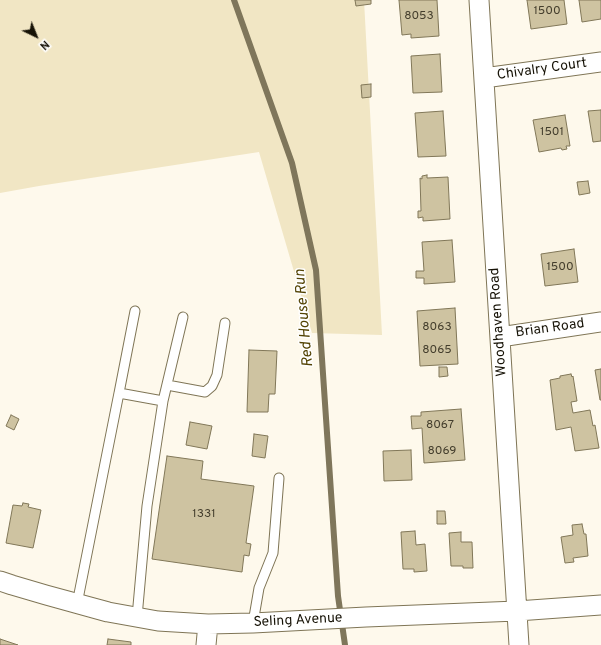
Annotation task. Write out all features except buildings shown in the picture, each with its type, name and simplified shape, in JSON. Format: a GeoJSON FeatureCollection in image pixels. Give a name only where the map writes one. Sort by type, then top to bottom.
{"type":"FeatureCollection","features":[{"type":"Feature","properties":{"kind":"street","name":"Woodhaven Road"},"geometry":{"type":"LineString","coordinates":[[479,0],[519,645]]}},
{"type":"Feature","properties":{"kind":"street","name":"Chivalry Court"},"geometry":{"type":"LineString","coordinates":[[484,78],[601,62]]}},
{"type":"Feature","properties":{"kind":"street","name":"Brian Road"},"geometry":{"type":"LineString","coordinates":[[500,337],[601,322]]}},
{"type":"Feature","properties":{"kind":"street","name":"Seling Avenue"},"geometry":{"type":"LineString","coordinates":[[0,580],[18,587],[108,612],[177,622],[208,624],[253,624],[323,619],[517,611],[601,604]]}},
{"type":"Feature","properties":{"kind":"street"},"geometry":{"type":"LineString","coordinates":[[206,645],[208,624]]}},
{"type":"Feature","properties":{"kind":"lane"},"geometry":{"type":"LineString","coordinates":[[77,604],[120,393],[135,311]]}},
{"type":"Feature","properties":{"kind":"lane"},"geometry":{"type":"LineString","coordinates":[[137,617],[147,506],[163,401],[183,317]]}},
{"type":"Feature","properties":{"kind":"lane"},"geometry":{"type":"LineString","coordinates":[[166,386],[205,392],[212,386],[217,375],[225,323]]}},
{"type":"Feature","properties":{"kind":"lane"},"geometry":{"type":"LineString","coordinates":[[120,393],[163,401]]}},
{"type":"Feature","properties":{"kind":"lane"},"geometry":{"type":"LineString","coordinates":[[253,624],[259,588],[273,553],[279,478]]}},
{"type":"Feature","properties":{"kind":"shaded area"},"geometry":{"type":"Polygon","coordinates":[[[0,0],[364,0],[382,335],[312,333],[259,152],[0,193],[0,0]]]}},
{"type":"Feature","properties":{"kind":"waterway","name":"Red House Run"},"geometry":{"type":"LineString","coordinates":[[234,0],[292,163],[316,270],[338,596],[345,645]]}}]}
